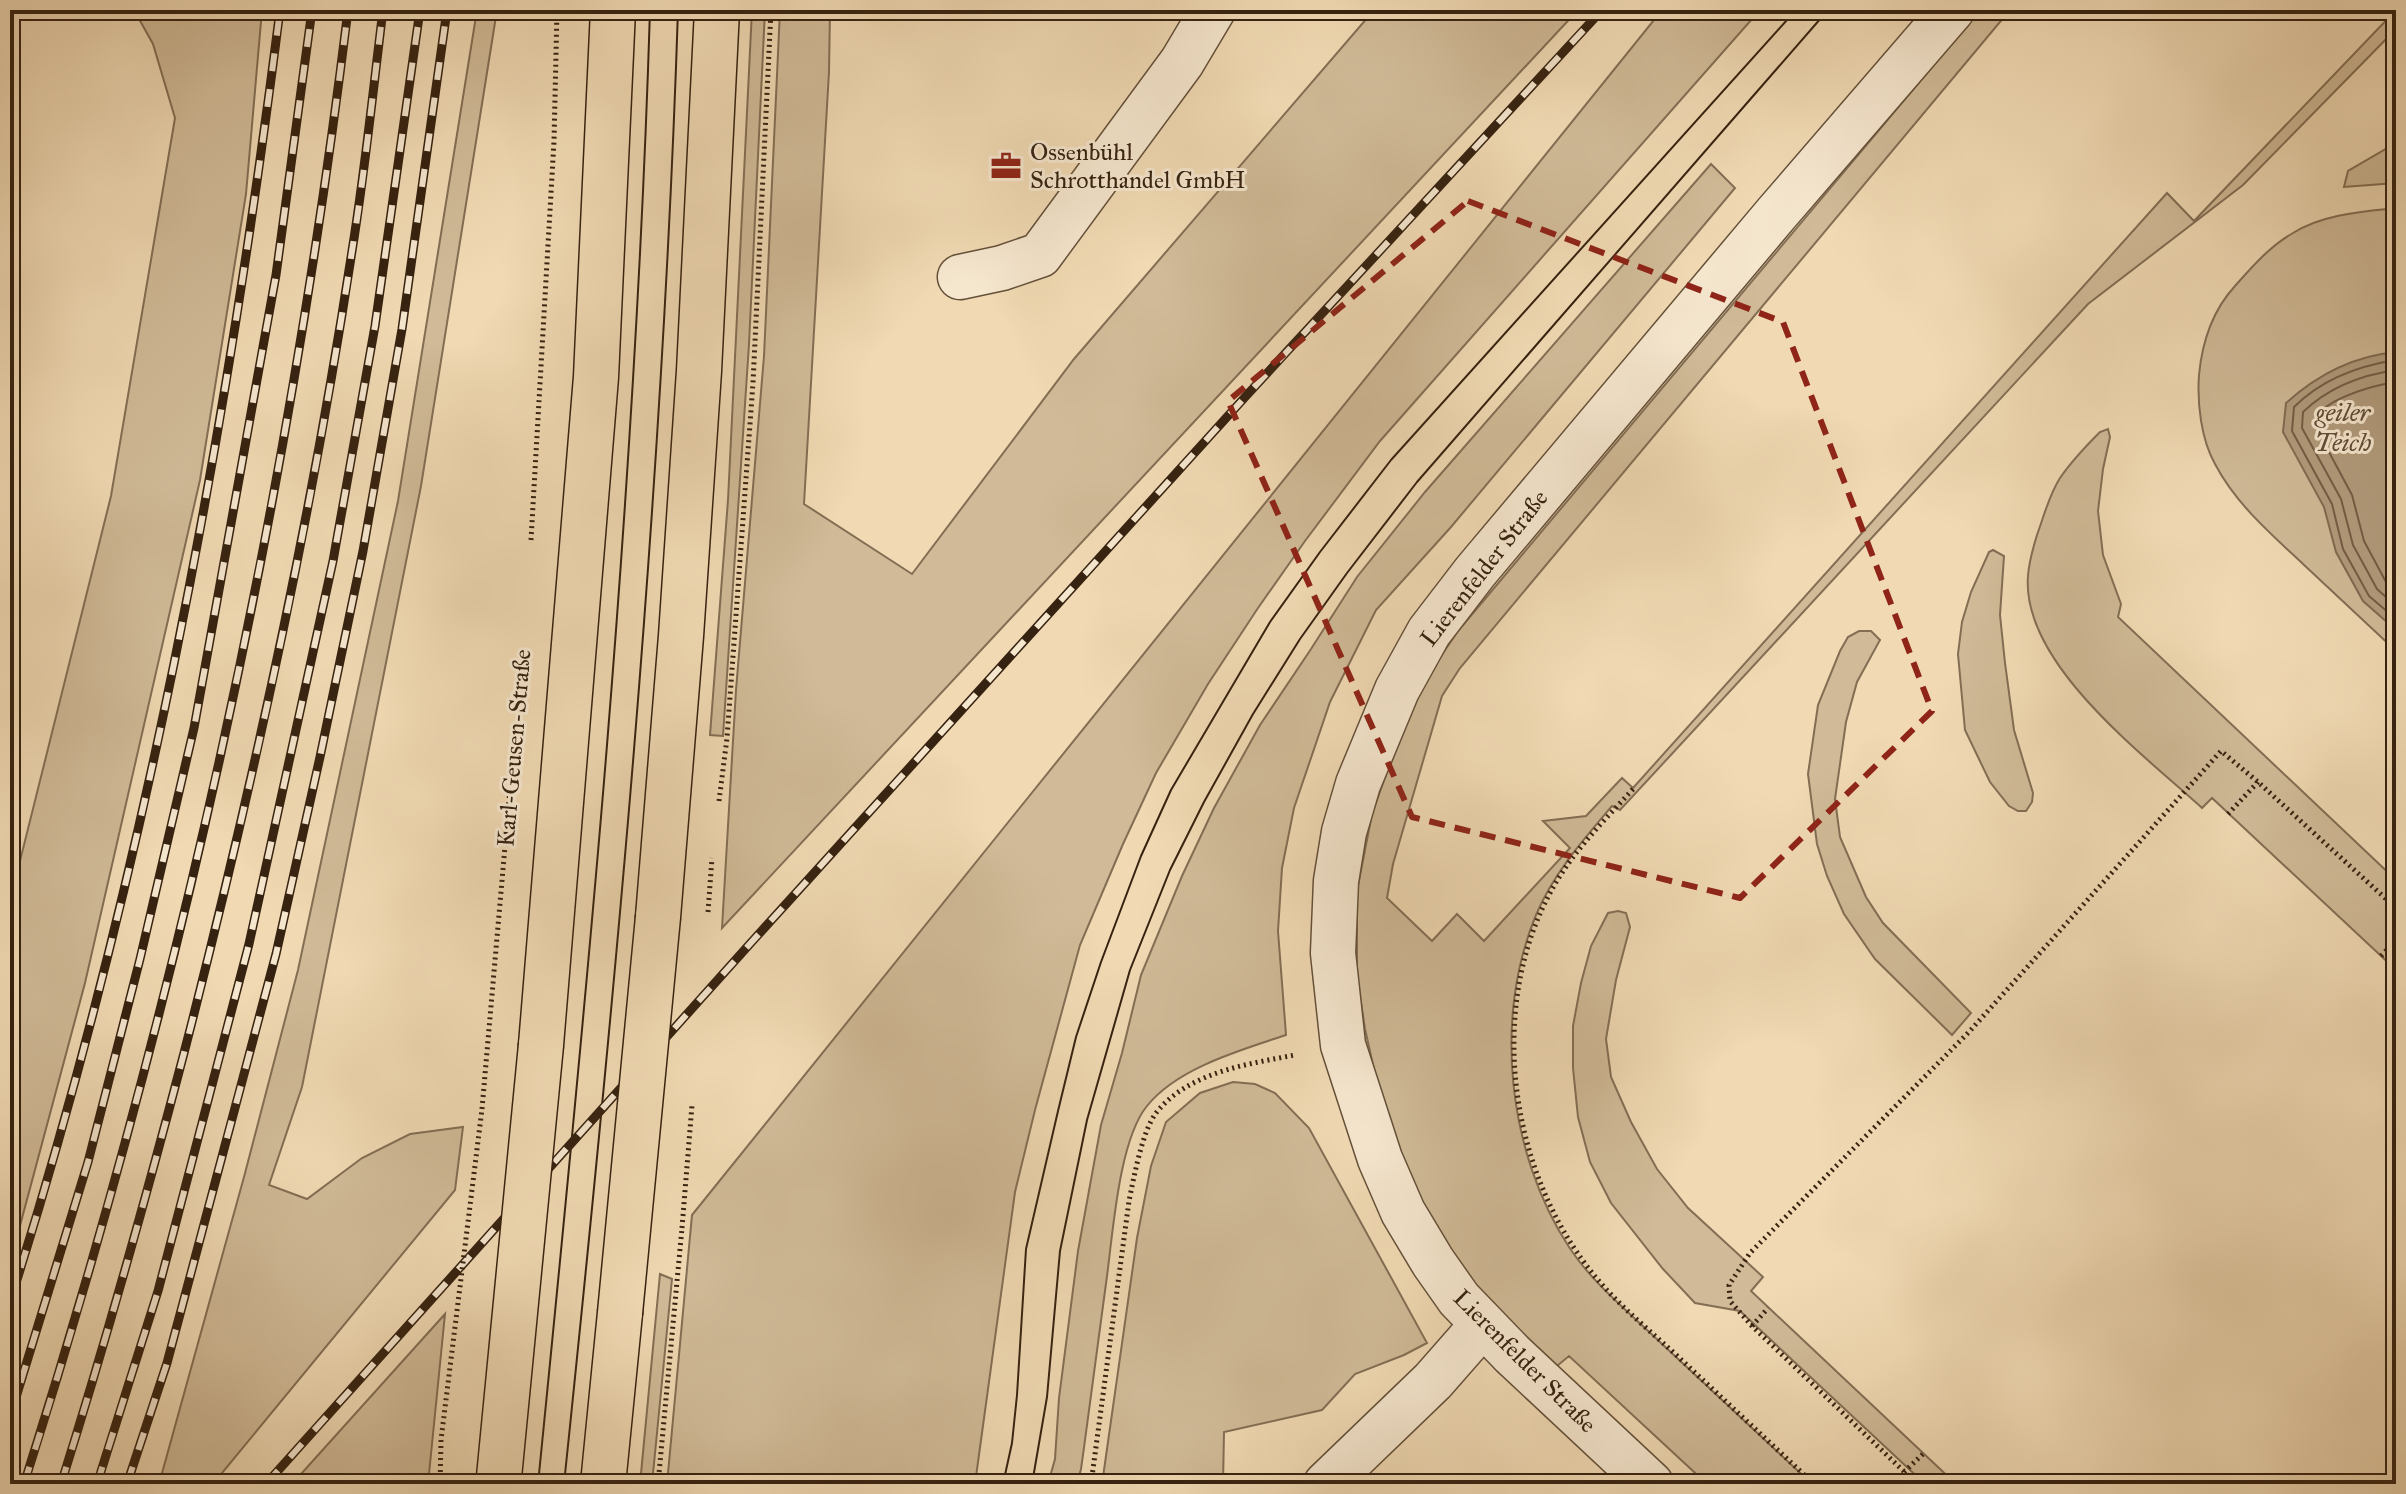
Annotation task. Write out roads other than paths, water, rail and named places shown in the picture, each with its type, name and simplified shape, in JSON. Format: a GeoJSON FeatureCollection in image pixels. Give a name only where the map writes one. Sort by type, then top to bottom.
{"type":"FeatureCollection","features":[{"type":"Feature","properties":{"kind":"main road"},"geometry":{"type":"LineString","coordinates":[[499,1481],[541,1045],[596,377],[613,10]]}},
{"type":"Feature","properties":{"kind":"main road"},"geometry":{"type":"LineString","coordinates":[[603,1484],[658,917],[681,636],[697,402],[717,10]]}},
{"type":"Feature","properties":{"kind":"street"},"geometry":{"type":"LineString","coordinates":[[960,277],[1002,268],[1040,255],[1182,62],[1213,10]]}},
{"type":"Feature","properties":{"kind":"street","name":"Lierenfelder Straße"},"geometry":{"type":"LineString","coordinates":[[1651,1484],[1512,1354],[1459,1299],[1403,1212],[1380,1159],[1343,1045],[1336,990],[1333,920],[1344,832],[1358,784],[1397,690],[1429,632],[1475,572],[1776,214],[1952,10]]}},
{"type":"Feature","properties":{"kind":"street"},"geometry":{"type":"LineString","coordinates":[[1326,1484],[1433,1381],[1483,1324]]}},
{"type":"Feature","properties":{"kind":"water","name":"geiler Teich"},"geometry":{"type":"Polygon","coordinates":[[[2396,352],[2396,630],[2363,601],[2336,552],[2324,507],[2283,432],[2286,403],[2310,384],[2337,368],[2396,352]]]}},
{"type":"Feature","properties":{"kind":"tram line"},"geometry":{"type":"LineString","coordinates":[[538,1484],[591,932],[621,564],[643,195],[650,10]]}},
{"type":"Feature","properties":{"kind":"tram line"},"geometry":{"type":"LineString","coordinates":[[564,1484],[634,748],[661,379],[678,10]]}},
{"type":"Feature","properties":{"kind":"tram line"},"geometry":{"type":"LineString","coordinates":[[1003,1484],[1012,1443],[1017,1395],[1026,1249],[1058,1111],[1076,1037],[1101,962],[1141,856],[1171,790],[1270,622],[1391,460],[1796,10]]}},
{"type":"Feature","properties":{"kind":"tram line"},"geometry":{"type":"LineString","coordinates":[[1032,1484],[1047,1397],[1060,1251],[1087,1120],[1130,970],[1170,870],[1204,802],[1253,714],[1300,639],[1417,482],[1828,10]]}},
{"type":"Feature","properties":{"kind":"railway"},"geometry":{"type":"LineString","coordinates":[[10,1302],[58,1144],[101,984],[174,662],[233,337],[280,10]]}},
{"type":"Feature","properties":{"kind":"railway"},"geometry":{"type":"LineString","coordinates":[[10,1417],[88,1162],[194,728],[276,275],[312,10]]}},
{"type":"Feature","properties":{"kind":"railway"},"geometry":{"type":"LineString","coordinates":[[24,1484],[131,1122],[178,939],[220,755],[259,570],[293,384],[323,197],[348,10]]}},
{"type":"Feature","properties":{"kind":"railway"},"geometry":{"type":"LineString","coordinates":[[61,1484],[125,1269],[184,1053],[278,654],[336,352],[361,191],[383,10]]}},
{"type":"Feature","properties":{"kind":"railway"},"geometry":{"type":"LineString","coordinates":[[97,1484],[158,1291],[249,944],[333,561],[375,326],[420,10]]}},
{"type":"Feature","properties":{"kind":"railway"},"geometry":{"type":"LineString","coordinates":[[127,1484],[167,1363],[276,954],[320,757],[363,551],[402,329],[447,10]]}},
{"type":"Feature","properties":{"kind":"railway"},"geometry":{"type":"LineString","coordinates":[[266,1484],[1246,396],[1602,10]]}},
{"type":"Feature","properties":{"kind":"place","name":"Ossenbühl Schrotthandel GmbH"},"geometry":{"type":"Point","coordinates":[1006,166]}}]}
